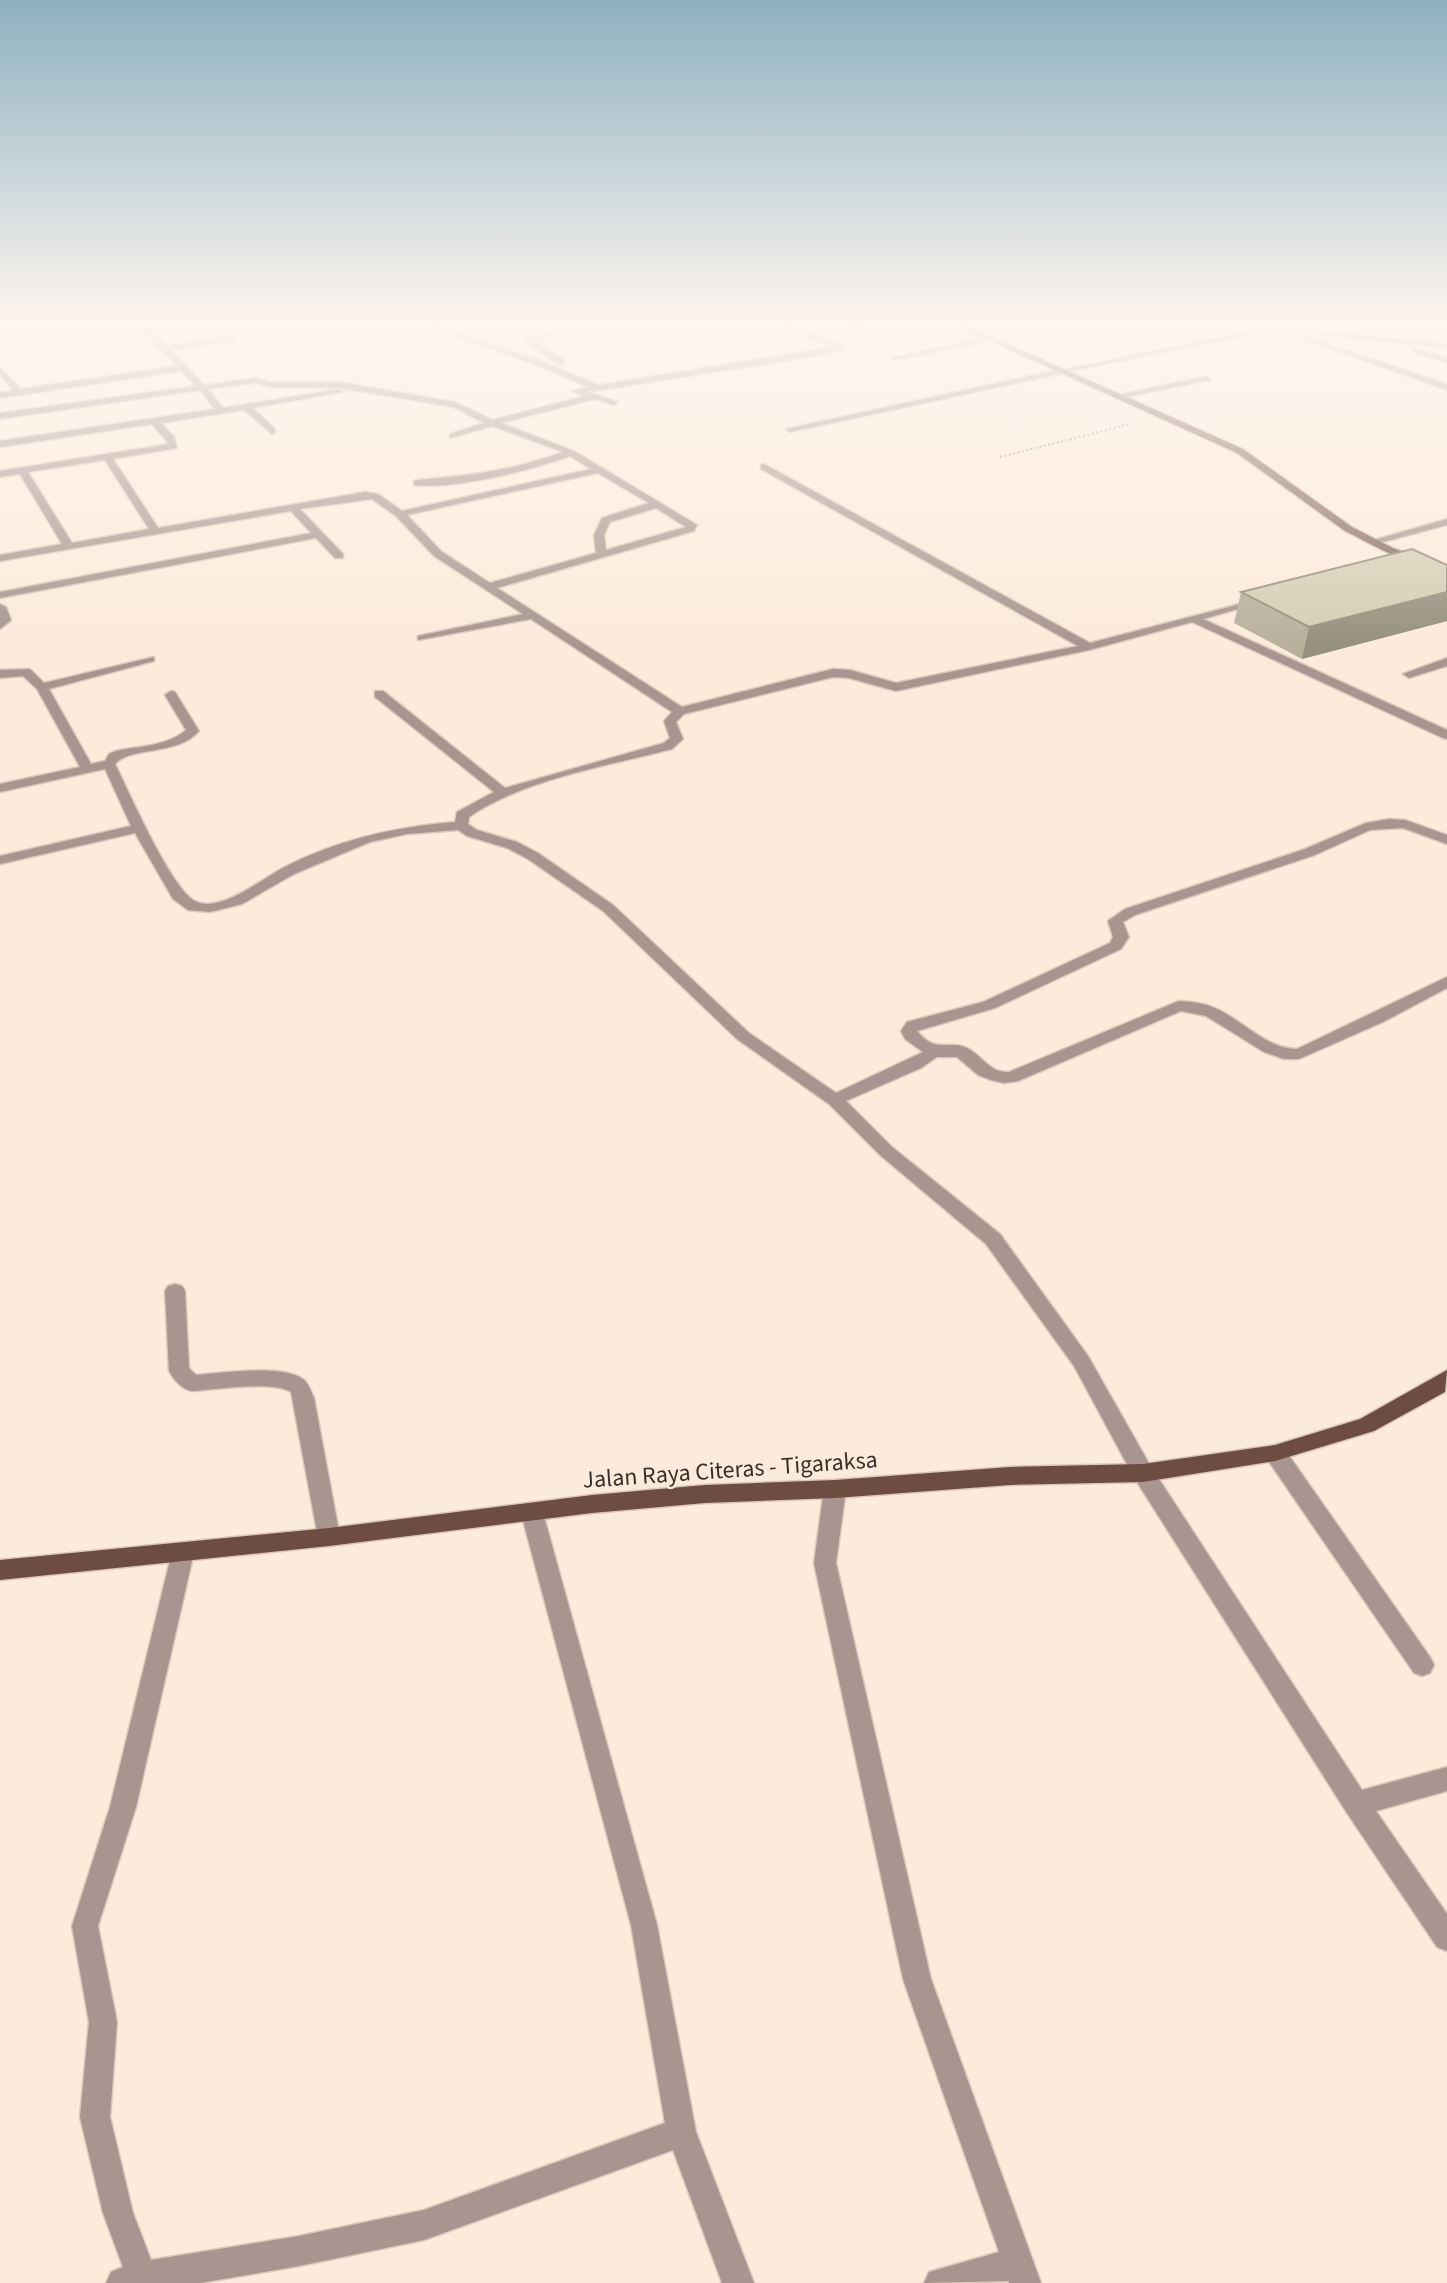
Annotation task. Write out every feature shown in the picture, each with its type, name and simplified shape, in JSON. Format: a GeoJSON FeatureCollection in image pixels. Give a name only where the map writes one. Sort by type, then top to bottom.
{"type":"FeatureCollection","features":[{"type":"Feature","properties":{"kind":"main road","name":"Jalan Raya Citeras - Tigaraksa"},"geometry":{"type":"LineString","coordinates":[[0,1570],[329,1537],[532,1514],[592,1504],[705,1494],[835,1489],[1010,1476],[1143,1473],[1275,1453],[1367,1425],[1438,1386],[1447,1378]]}},
{"type":"Feature","properties":{"kind":"street"},"geometry":{"type":"LineString","coordinates":[[0,444],[76,433]]}},
{"type":"Feature","properties":{"kind":"street"},"geometry":{"type":"LineString","coordinates":[[0,474],[174,446],[163,433]]}},
{"type":"Feature","properties":{"kind":"street"},"geometry":{"type":"LineString","coordinates":[[453,436],[463,433]]}},
{"type":"Feature","properties":{"kind":"street"},"geometry":{"type":"LineString","coordinates":[[486,587],[690,529],[692,525],[571,453],[520,433]]}},
{"type":"Feature","properties":{"kind":"street"},"geometry":{"type":"LineString","coordinates":[[1197,433],[1264,465],[1333,520],[1372,542],[1447,572]]}},
{"type":"Feature","properties":{"kind":"street"},"geometry":{"type":"LineString","coordinates":[[417,484],[547,463],[554,457],[571,453]]}},
{"type":"Feature","properties":{"kind":"street"},"geometry":{"type":"LineString","coordinates":[[108,458],[154,530]]}},
{"type":"Feature","properties":{"kind":"street"},"geometry":{"type":"LineString","coordinates":[[764,467],[1089,647]]}},
{"type":"Feature","properties":{"kind":"street"},"geometry":{"type":"LineString","coordinates":[[22,470],[68,545]]}},
{"type":"Feature","properties":{"kind":"street"},"geometry":{"type":"LineString","coordinates":[[400,514],[599,470]]}},
{"type":"Feature","properties":{"kind":"street"},"geometry":{"type":"LineString","coordinates":[[0,558],[218,518],[365,495],[375,496],[400,514],[438,554],[680,711]]}},
{"type":"Feature","properties":{"kind":"street"},"geometry":{"type":"LineString","coordinates":[[601,554],[599,535],[606,520],[656,504]]}},
{"type":"Feature","properties":{"kind":"street"},"geometry":{"type":"LineString","coordinates":[[292,506],[339,556]]}},
{"type":"Feature","properties":{"kind":"street"},"geometry":{"type":"LineString","coordinates":[[218,518],[232,534]]}},
{"type":"Feature","properties":{"kind":"street"},"geometry":{"type":"LineString","coordinates":[[1372,542],[1447,522]]}},
{"type":"Feature","properties":{"kind":"street"},"geometry":{"type":"LineString","coordinates":[[0,595],[320,534]]}},
{"type":"Feature","properties":{"kind":"street"},"geometry":{"type":"LineString","coordinates":[[1382,564],[1407,557]]}},
{"type":"Feature","properties":{"kind":"street"},"geometry":{"type":"LineString","coordinates":[[461,826],[462,815],[472,805],[667,746],[677,739],[670,721],[680,711],[816,675],[849,674],[896,687],[1089,647],[1196,620],[1268,598]]}},
{"type":"Feature","properties":{"kind":"street"},"geometry":{"type":"LineString","coordinates":[[0,607],[5,620],[0,626]]}},
{"type":"Feature","properties":{"kind":"street"},"geometry":{"type":"LineString","coordinates":[[422,638],[531,616]]}},
{"type":"Feature","properties":{"kind":"street"},"geometry":{"type":"LineString","coordinates":[[1196,620],[1447,734]]}},
{"type":"Feature","properties":{"kind":"street"},"geometry":{"type":"LineString","coordinates":[[43,687],[150,659]]}},
{"type":"Feature","properties":{"kind":"street"},"geometry":{"type":"LineString","coordinates":[[1409,674],[1447,662]]}},
{"type":"Feature","properties":{"kind":"street"},"geometry":{"type":"LineString","coordinates":[[0,674],[26,672],[43,687],[87,768]]}},
{"type":"Feature","properties":{"kind":"street"},"geometry":{"type":"LineString","coordinates":[[379,694],[504,794]]}},
{"type":"Feature","properties":{"kind":"street"},"geometry":{"type":"LineString","coordinates":[[0,788],[109,764],[114,757],[121,754],[181,740],[191,735],[193,731],[172,695]]}},
{"type":"Feature","properties":{"kind":"street"},"geometry":{"type":"LineString","coordinates":[[109,764],[139,828],[178,896],[192,906],[210,908],[237,901],[289,871],[366,839],[407,830],[461,826],[472,833],[512,845],[533,856],[598,901],[743,1036],[835,1100],[886,1151],[993,1239],[1081,1361],[1143,1473],[1356,1804],[1447,1937]]}},
{"type":"Feature","properties":{"kind":"street"},"geometry":{"type":"LineString","coordinates":[[934,1052],[911,1036],[909,1031],[913,1025],[989,1004],[1116,946],[1121,937],[1115,921],[1130,912],[1310,852],[1366,827],[1390,823],[1405,824],[1447,840]]}},
{"type":"Feature","properties":{"kind":"street"},"geometry":{"type":"LineString","coordinates":[[0,860],[139,828]]}},
{"type":"Feature","properties":{"kind":"street"},"geometry":{"type":"LineString","coordinates":[[835,1100],[915,1064],[934,1052],[961,1052],[990,1076],[999,1079],[1012,1077],[1179,1006],[1194,1004],[1210,1010],[1274,1051],[1292,1055],[1377,1019],[1447,982]]}},
{"type":"Feature","properties":{"kind":"street"},"geometry":{"type":"LineString","coordinates":[[175,1291],[178,1371],[184,1379],[191,1382],[276,1380],[291,1382],[300,1388],[329,1537]]}},
{"type":"Feature","properties":{"kind":"street"},"geometry":{"type":"LineString","coordinates":[[1275,1453],[1422,1665]]}},
{"type":"Feature","properties":{"kind":"street"},"geometry":{"type":"LineString","coordinates":[[835,1489],[825,1563],[917,1979],[1021,2273],[940,2283]]}},
{"type":"Feature","properties":{"kind":"street"},"geometry":{"type":"LineString","coordinates":[[532,1514],[644,1925],[681,2133],[738,2283]]}},
{"type":"Feature","properties":{"kind":"street"},"geometry":{"type":"LineString","coordinates":[[183,1552],[123,1807],[85,1926],[103,2022],[95,2117],[132,2280],[299,2251],[424,2225],[681,2133]]}},
{"type":"Feature","properties":{"kind":"street"},"geometry":{"type":"LineString","coordinates":[[1356,1804],[1447,1779]]}},
{"type":"Feature","properties":{"kind":"path"},"geometry":{"type":"LineString","coordinates":[[1000,457],[1094,433]]}},
{"type":"Feature","properties":{"kind":"building"},"geometry":{"type":"Polygon","coordinates":[[[1412,549],[1447,565],[1447,592],[1309,627],[1241,592],[1412,549]]]}}]}
